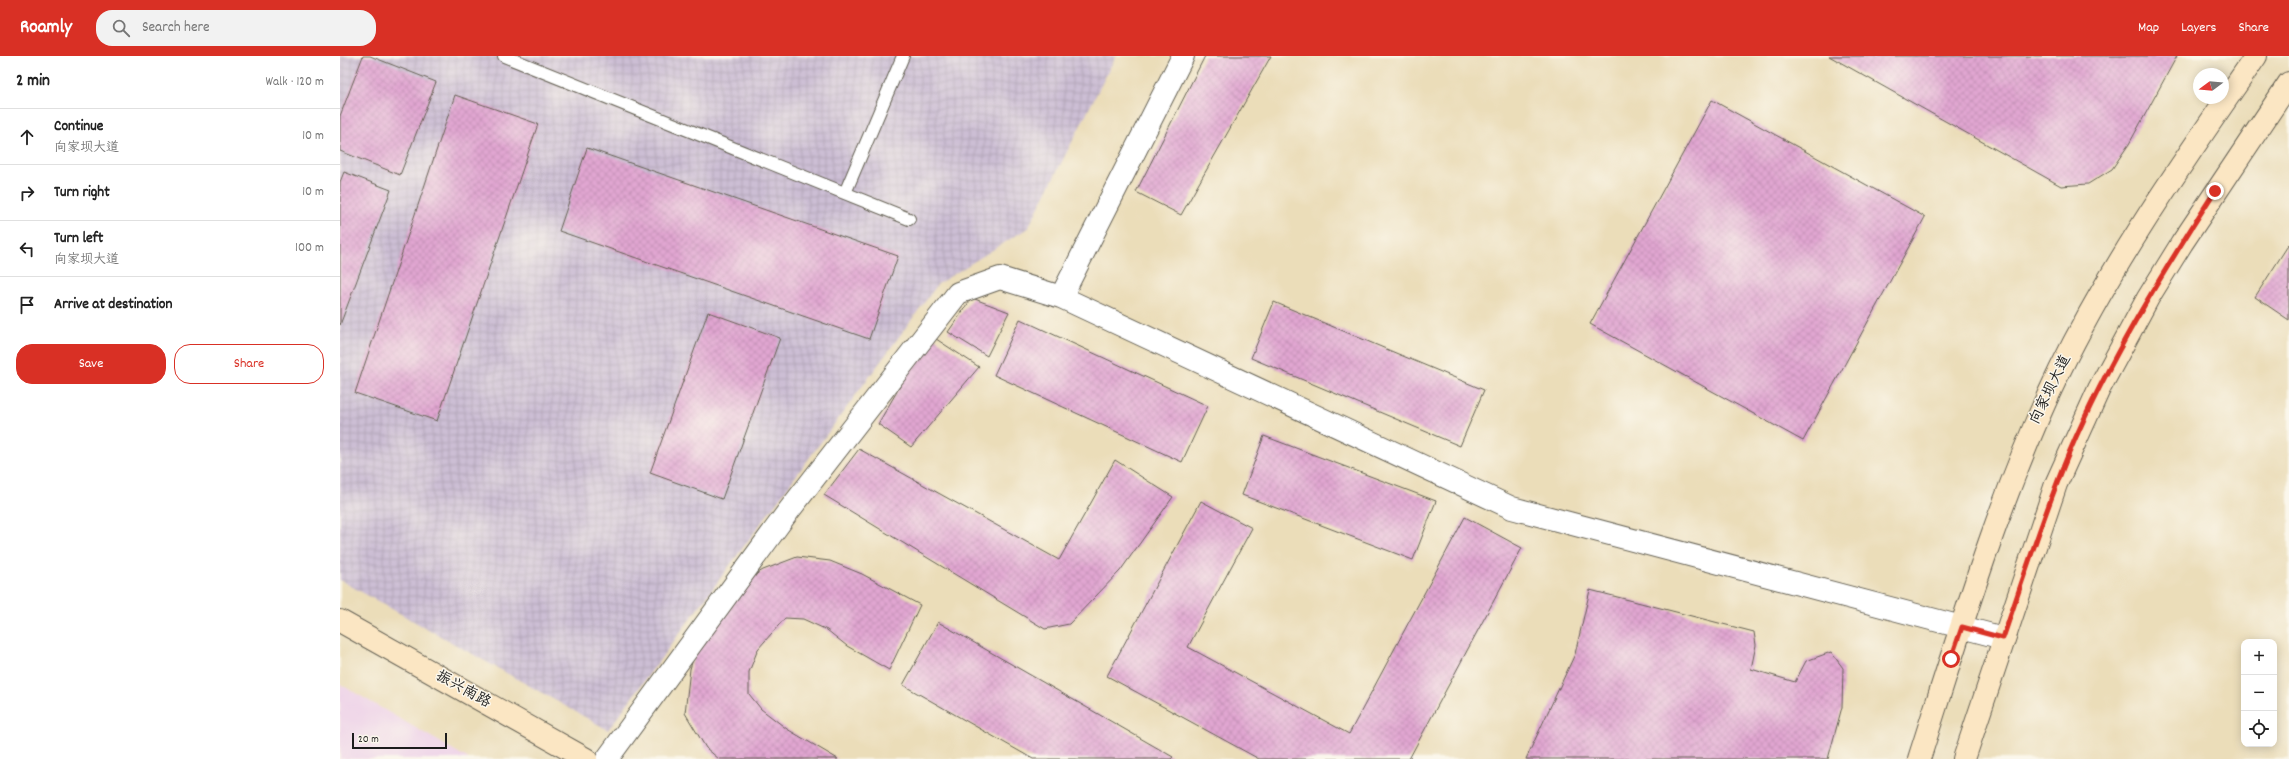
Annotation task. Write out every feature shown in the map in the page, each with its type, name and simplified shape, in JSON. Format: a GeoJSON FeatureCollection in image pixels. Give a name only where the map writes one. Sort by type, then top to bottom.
{"type":"FeatureCollection","features":[{"type":"Feature","properties":{"kind":"main road","name":"向家坝大道"},"geometry":{"type":"LineString","coordinates":[[1919,759],[2016,468],[2061,369],[2111,277],[2146,220],[2256,56]]}},
{"type":"Feature","properties":{"kind":"main road"},"geometry":{"type":"LineString","coordinates":[[1964,759],[2003,638],[2056,484],[2102,382],[2148,298],[2182,243],[2289,83]]}},
{"type":"Feature","properties":{"kind":"main road","name":"振兴南路"},"geometry":{"type":"LineString","coordinates":[[340,621],[586,759]]}},
{"type":"Feature","properties":{"kind":"street"},"geometry":{"type":"LineString","coordinates":[[1061,297],[1183,56]]}},
{"type":"Feature","properties":{"kind":"street"},"geometry":{"type":"LineString","coordinates":[[607,759],[787,512],[958,293],[1000,278],[1061,297],[1512,508],[2003,638]]}},
{"type":"Feature","properties":{"kind":"lane"},"geometry":{"type":"LineString","coordinates":[[504,56],[909,218]]}},
{"type":"Feature","properties":{"kind":"lane"},"geometry":{"type":"LineString","coordinates":[[845,193],[903,56]]}},
{"type":"Feature","properties":{"kind":"shaded area"},"geometry":{"type":"Polygon","coordinates":[[[340,56],[1116,56],[1028,228],[938,284],[608,730],[340,580],[340,56]]]}},
{"type":"Feature","properties":{"kind":"shaded area"},"geometry":{"type":"Polygon","coordinates":[[[340,684],[469,759],[340,759],[340,684]]]}},
{"type":"Feature","properties":{"kind":"building"},"geometry":{"type":"Polygon","coordinates":[[[363,56],[370,56],[436,82],[400,175],[340,151],[340,116],[363,56]]]}},
{"type":"Feature","properties":{"kind":"building"},"geometry":{"type":"Polygon","coordinates":[[[1205,56],[1271,56],[1181,215],[1136,192],[1205,56]]]}},
{"type":"Feature","properties":{"kind":"building"},"geometry":{"type":"Polygon","coordinates":[[[1829,56],[2177,56],[2129,144],[2112,169],[2088,184],[2061,186],[1829,56]]]}},
{"type":"Feature","properties":{"kind":"building"},"geometry":{"type":"Polygon","coordinates":[[[455,95],[538,124],[437,421],[355,393],[455,95]]]}},
{"type":"Feature","properties":{"kind":"building"},"geometry":{"type":"Polygon","coordinates":[[[1712,100],[1925,217],[1803,441],[1590,324],[1712,100]]]}},
{"type":"Feature","properties":{"kind":"building"},"geometry":{"type":"Polygon","coordinates":[[[587,148],[898,256],[869,339],[559,231],[587,148]]]}},
{"type":"Feature","properties":{"kind":"building"},"geometry":{"type":"Polygon","coordinates":[[[344,172],[391,190],[340,325],[340,182],[344,172]]]}},
{"type":"Feature","properties":{"kind":"building"},"geometry":{"type":"Polygon","coordinates":[[[2289,244],[2289,320],[2255,297],[2289,244]]]}},
{"type":"Feature","properties":{"kind":"building"},"geometry":{"type":"Polygon","coordinates":[[[972,298],[1009,312],[987,356],[948,332],[972,298]]]}},
{"type":"Feature","properties":{"kind":"building"},"geometry":{"type":"Polygon","coordinates":[[[1274,302],[1484,390],[1460,446],[1251,358],[1274,302]]]}},
{"type":"Feature","properties":{"kind":"building"},"geometry":{"type":"Polygon","coordinates":[[[708,312],[780,338],[722,499],[650,473],[708,312]]]}},
{"type":"Feature","properties":{"kind":"building"},"geometry":{"type":"Polygon","coordinates":[[[1020,319],[1208,406],[1182,462],[994,375],[1020,319]]]}},
{"type":"Feature","properties":{"kind":"building"},"geometry":{"type":"Polygon","coordinates":[[[930,335],[979,367],[911,447],[878,424],[930,335]]]}},
{"type":"Feature","properties":{"kind":"building"},"geometry":{"type":"Polygon","coordinates":[[[1264,436],[1436,501],[1413,560],[1242,495],[1264,436]]]}},
{"type":"Feature","properties":{"kind":"building"},"geometry":{"type":"Polygon","coordinates":[[[859,449],[1059,560],[1115,460],[1173,497],[1120,571],[1069,624],[1045,629],[824,495],[859,449]]]}},
{"type":"Feature","properties":{"kind":"building"},"geometry":{"type":"Polygon","coordinates":[[[1201,501],[1252,528],[1188,647],[1349,734],[1465,517],[1522,548],[1409,759],[1259,759],[1107,676],[1201,501]]]}},
{"type":"Feature","properties":{"kind":"building"},"geometry":{"type":"Polygon","coordinates":[[[797,557],[830,561],[862,574],[920,605],[889,670],[847,646],[827,630],[803,619],[785,618],[758,649],[749,672],[749,694],[761,709],[787,729],[838,759],[719,759],[706,748],[685,713],[690,669],[700,636],[738,585],[763,570],[797,557]]]}},
{"type":"Feature","properties":{"kind":"building"},"geometry":{"type":"Polygon","coordinates":[[[1590,590],[1754,632],[1756,645],[1751,669],[1795,682],[1806,661],[1831,652],[1843,668],[1842,707],[1828,759],[1526,759],[1575,654],[1590,590]]]}},
{"type":"Feature","properties":{"kind":"building"},"geometry":{"type":"Polygon","coordinates":[[[938,622],[1173,757],[1171,759],[1033,759],[903,685],[938,622]]]}},
{"type":"Feature","properties":{"kind":"route"},"geometry":{"type":"LineString","coordinates":[[1951,659],[1962,627],[2003,638],[2056,484],[2099,388],[2148,298],[2215,191]]}}]}
